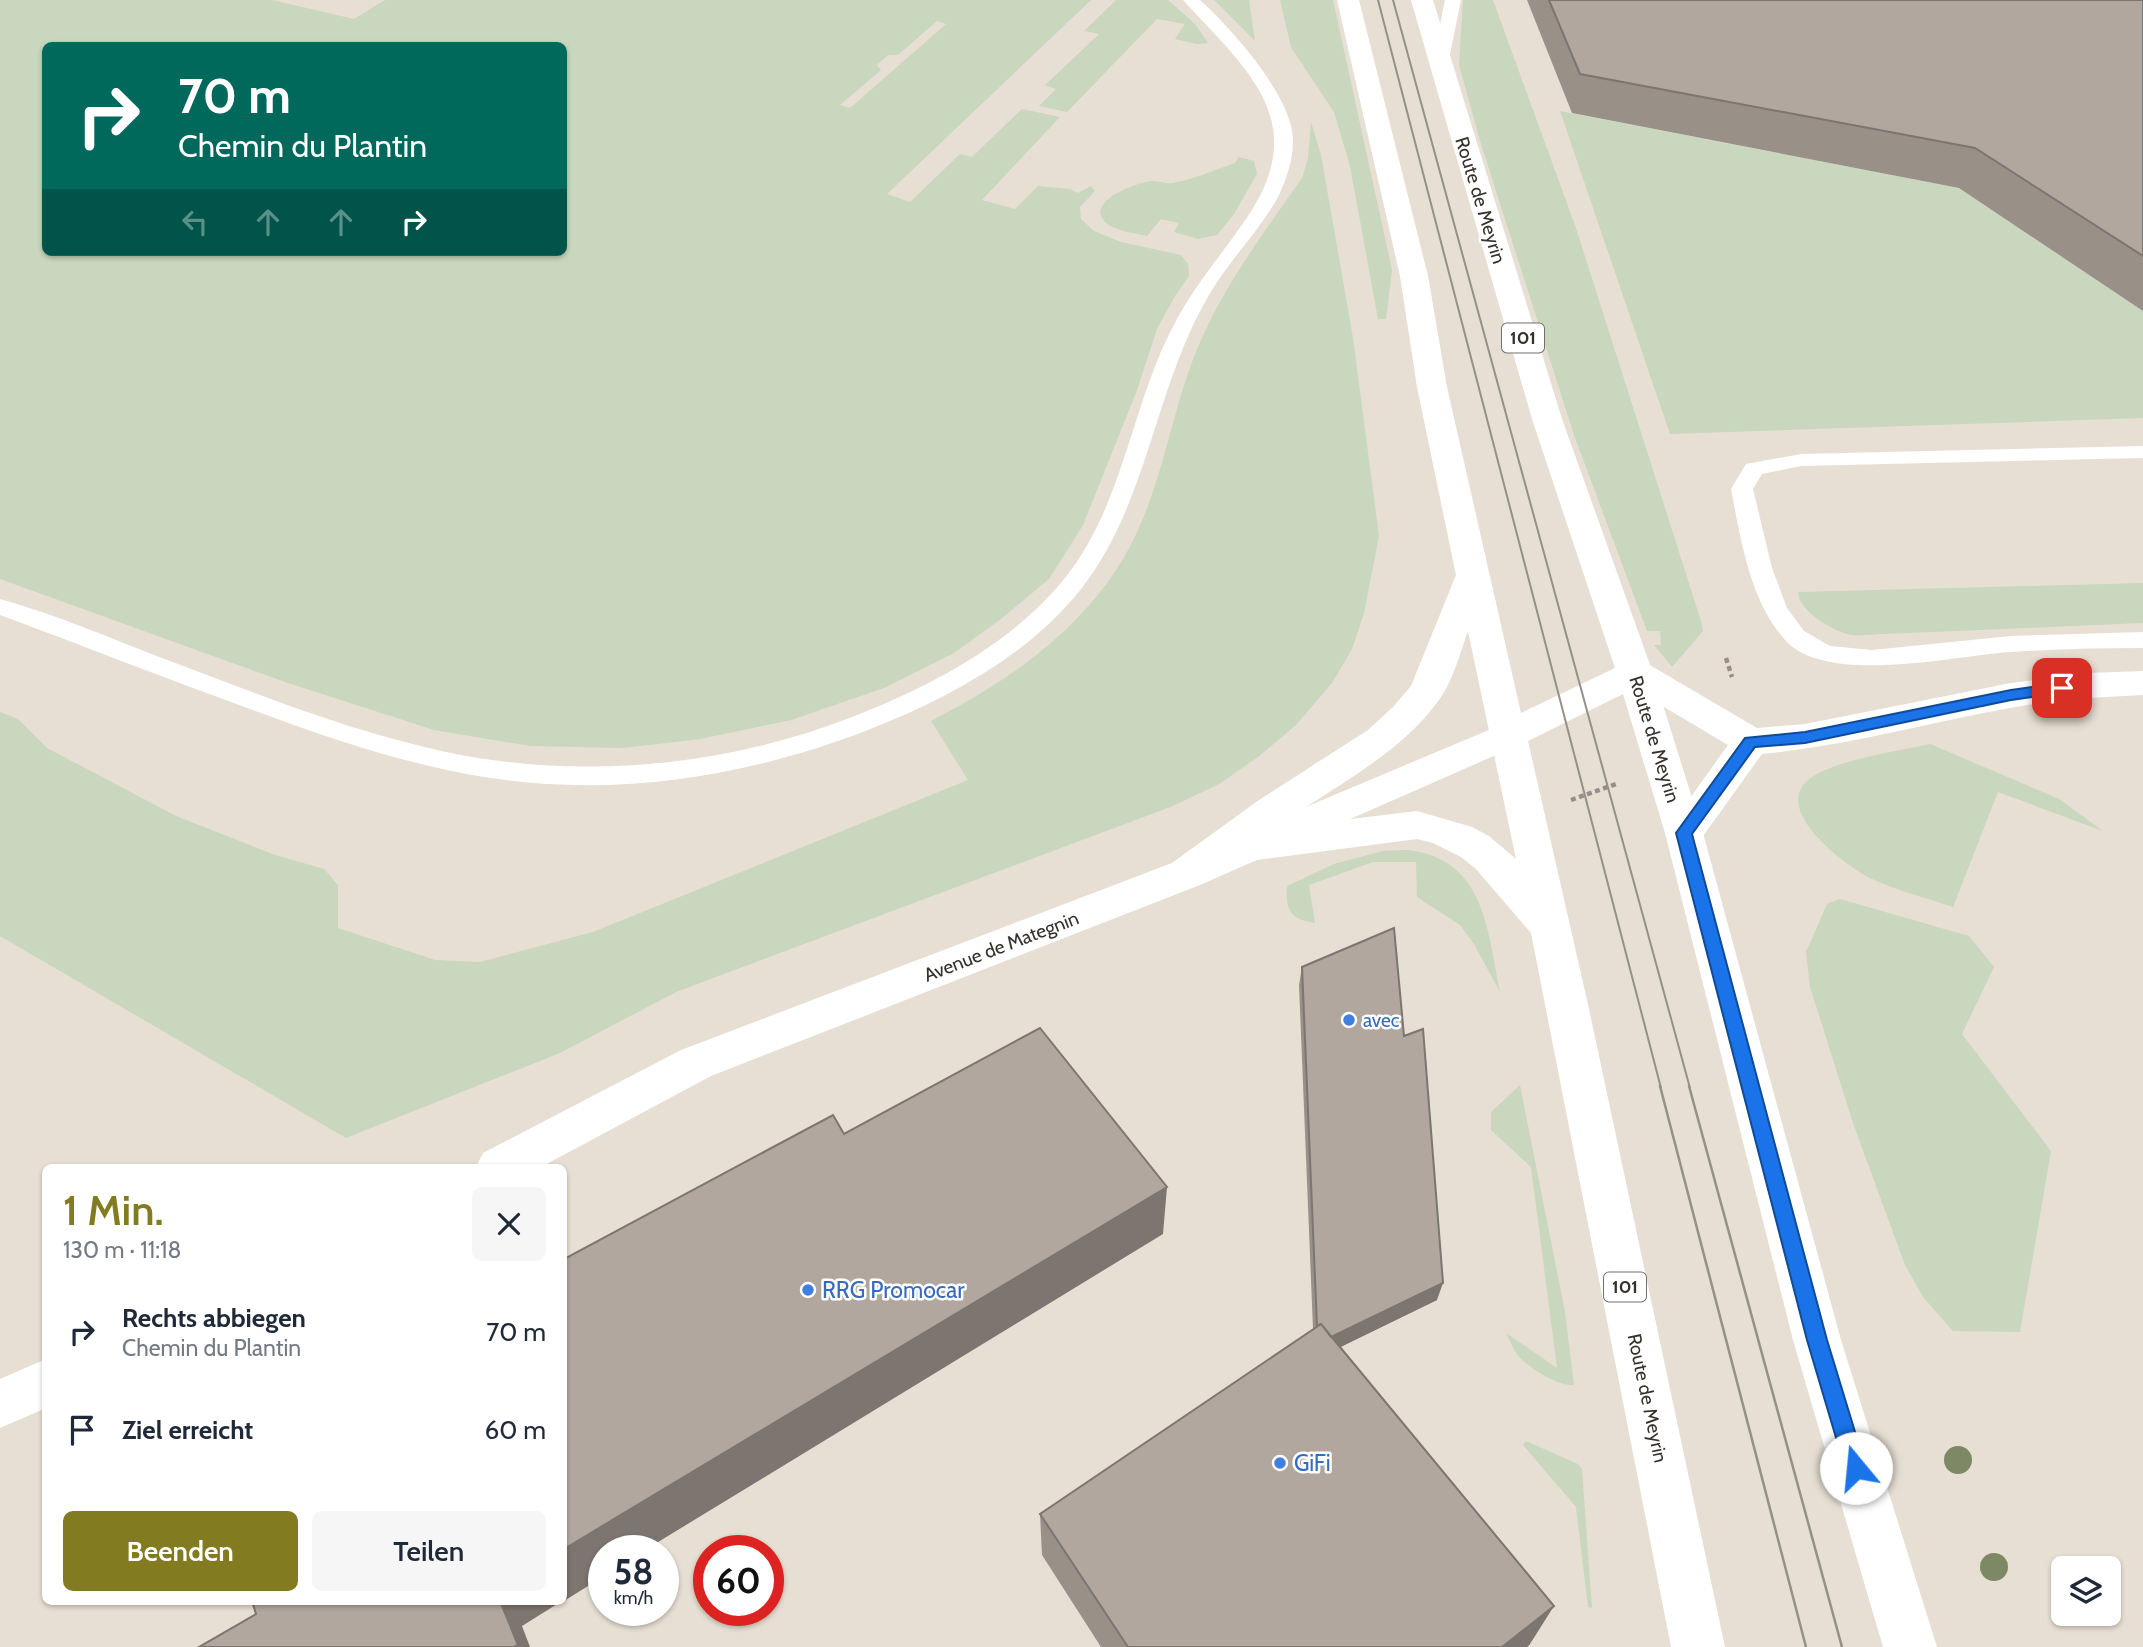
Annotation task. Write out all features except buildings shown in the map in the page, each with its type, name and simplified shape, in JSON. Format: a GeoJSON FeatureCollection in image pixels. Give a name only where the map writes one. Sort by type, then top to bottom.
{"type":"FeatureCollection","features":[{"type":"Feature","properties":{"kind":"main road","name":"Route de Meyrin"},"geometry":{"type":"LineString","coordinates":[[1348,0],[1414,276],[1432,387],[1573,1037],[1698,1647]]}},
{"type":"Feature","properties":{"kind":"main road","name":"Route de Meyrin"},"geometry":{"type":"LineString","coordinates":[[1422,0],[1548,419],[1635,673],[1684,833],[1817,1340],[1910,1647]]}},
{"type":"Feature","properties":{"kind":"main road"},"geometry":{"type":"LineString","coordinates":[[1186,874],[1273,810],[1370,747],[1406,716],[1427,691],[1473,575]]}},
{"type":"Feature","properties":{"kind":"main road"},"geometry":{"type":"LineString","coordinates":[[1635,673],[1751,742],[1805,737],[2011,695],[2088,685],[2143,683]]}},
{"type":"Feature","properties":{"kind":"main road","name":"Avenue de Mategnin"},"geometry":{"type":"LineString","coordinates":[[505,1164],[695,1063],[1256,845],[1508,735],[1635,673]]}},
{"type":"Feature","properties":{"kind":"main road"},"geometry":{"type":"LineString","coordinates":[[1684,833],[1751,742]]}},
{"type":"Feature","properties":{"kind":"main road"},"geometry":{"type":"LineString","coordinates":[[1256,845],[1417,825],[1438,828],[1486,852],[1516,885],[1548,928]]}},
{"type":"Feature","properties":{"kind":"main road"},"geometry":{"type":"LineString","coordinates":[[0,1404],[42,1385]]}},
{"type":"Feature","properties":{"kind":"lane"},"geometry":{"type":"LineString","coordinates":[[0,607],[306,720],[388,747],[451,762],[513,772],[568,776],[627,774],[748,758],[801,745],[857,726],[946,685],[1025,632],[1073,583],[1089,561],[1121,504],[1184,322],[1224,257],[1262,206],[1273,184],[1283,148],[1284,132],[1279,115],[1249,64],[1220,27],[1191,0]]}},
{"type":"Feature","properties":{"kind":"lane"},"geometry":{"type":"LineString","coordinates":[[1440,64],[1453,0]]}},
{"type":"Feature","properties":{"kind":"lane"},"geometry":{"type":"LineString","coordinates":[[2143,452],[1801,460],[1755,469],[1742,489],[1751,534],[1780,620],[1810,648],[1838,656],[1878,658],[1967,648],[2085,640],[2143,640]]}},
{"type":"Feature","properties":{"kind":"path"},"geometry":{"type":"LineString","coordinates":[[1522,809],[1552,807],[1663,764]]}},
{"type":"Feature","properties":{"kind":"green space"},"geometry":{"type":"Polygon","coordinates":[[[0,0],[272,0],[354,19],[385,0],[1091,0],[887,194],[910,202],[960,154],[972,157],[1022,109],[1060,117],[982,200],[1015,209],[1038,186],[1070,189],[1078,193],[1091,186],[1095,191],[1080,207],[1081,219],[1094,231],[1121,242],[1181,255],[1188,264],[1189,276],[1157,329],[1137,390],[1083,525],[1049,579],[954,653],[884,688],[791,720],[700,739],[623,748],[530,746],[434,730],[288,683],[0,579],[0,0]],[[937,21],[898,55],[888,55],[877,65],[881,70],[840,105],[850,108],[946,24],[937,21]]]}},
{"type":"Feature","properties":{"kind":"green space"},"geometry":{"type":"Polygon","coordinates":[[[1116,0],[1168,0],[1195,24],[1208,43],[1197,44],[1175,39],[1185,24],[1157,19],[1067,112],[1039,106],[1056,89],[1045,85],[1099,34],[1084,31],[1116,0]]]}},
{"type":"Feature","properties":{"kind":"green space"},"geometry":{"type":"Polygon","coordinates":[[[1214,0],[1249,0],[1255,41],[1214,0]]]}},
{"type":"Feature","properties":{"kind":"green space"},"geometry":{"type":"Polygon","coordinates":[[[1280,0],[1333,0],[1392,270],[1386,319],[1378,319],[1350,166],[1334,112],[1291,47],[1280,0]]]}},
{"type":"Feature","properties":{"kind":"green space"},"geometry":{"type":"Polygon","coordinates":[[[1463,0],[1493,0],[1576,228],[1701,621],[1703,631],[1672,667],[1654,645],[1661,645],[1660,631],[1647,631],[1574,435],[1481,144],[1459,65],[1463,0]]]}},
{"type":"Feature","properties":{"kind":"green space"},"geometry":{"type":"Polygon","coordinates":[[[1560,111],[1959,188],[2143,311],[2143,418],[1670,434],[1560,111]]]}},
{"type":"Feature","properties":{"kind":"green space"},"geometry":{"type":"Polygon","coordinates":[[[1311,122],[1321,155],[1353,338],[1379,536],[1364,613],[1352,649],[1332,683],[1296,725],[1258,757],[1219,784],[1173,806],[676,992],[560,1053],[346,1138],[0,936],[0,712],[18,719],[47,748],[176,816],[275,855],[324,869],[338,885],[338,928],[435,960],[480,962],[593,932],[968,780],[931,721],[997,683],[1057,638],[1084,611],[1128,551],[1152,494],[1192,361],[1211,318],[1235,277],[1302,178],[1308,159],[1311,122]]]}},
{"type":"Feature","properties":{"kind":"green space"},"geometry":{"type":"Polygon","coordinates":[[[1239,157],[1254,161],[1257,174],[1234,214],[1217,235],[1198,239],[1174,232],[1179,223],[1161,219],[1147,236],[1115,228],[1106,223],[1101,215],[1101,208],[1106,201],[1125,189],[1152,181],[1170,183],[1189,179],[1235,163],[1239,157]]]}},
{"type":"Feature","properties":{"kind":"green space"},"geometry":{"type":"Polygon","coordinates":[[[2143,583],[2143,623],[1861,635],[1840,632],[1824,624],[1804,606],[1798,592],[2143,583]]]}},
{"type":"Feature","properties":{"kind":"green space"},"geometry":{"type":"Polygon","coordinates":[[[1930,744],[2059,799],[2103,831],[1998,792],[1953,907],[1872,879],[1831,851],[1817,837],[1799,808],[1799,794],[1807,781],[1831,768],[1930,744]]]}},
{"type":"Feature","properties":{"kind":"green space"},"geometry":{"type":"Polygon","coordinates":[[[1411,850],[1439,858],[1457,870],[1480,905],[1487,925],[1500,992],[1474,944],[1460,925],[1417,897],[1416,862],[1373,862],[1309,885],[1315,923],[1300,919],[1291,912],[1287,901],[1287,886],[1334,864],[1383,851],[1411,850]]]}},
{"type":"Feature","properties":{"kind":"green space"},"geometry":{"type":"Polygon","coordinates":[[[1840,899],[1969,936],[1994,967],[1962,1034],[2051,1151],[2020,1332],[1953,1331],[1923,1297],[1905,1265],[1854,1126],[1810,987],[1806,952],[1827,904],[1840,899]]]}},
{"type":"Feature","properties":{"kind":"green space"},"geometry":{"type":"Polygon","coordinates":[[[1520,1085],[1565,1312],[1574,1385],[1553,1380],[1531,1367],[1520,1358],[1506,1333],[1557,1368],[1531,1167],[1491,1130],[1491,1112],[1520,1085]]]}},
{"type":"Feature","properties":{"kind":"green space"},"geometry":{"type":"Polygon","coordinates":[[[1526,1441],[1578,1464],[1582,1469],[1592,1608],[1588,1607],[1576,1507],[1523,1445],[1526,1441]]]}},
{"type":"Feature","properties":{"kind":"tram line"},"geometry":{"type":"LineString","coordinates":[[1378,0],[1661,1088]]}},
{"type":"Feature","properties":{"kind":"tram line"},"geometry":{"type":"LineString","coordinates":[[1393,0],[1690,1088]]}},
{"type":"Feature","properties":{"kind":"tram line"},"geometry":{"type":"LineString","coordinates":[[1660,1086],[1806,1647]]}},
{"type":"Feature","properties":{"kind":"tram line"},"geometry":{"type":"LineString","coordinates":[[1689,1086],[1842,1647]]}},
{"type":"Feature","properties":{"kind":"place","name":"avec"},"geometry":{"type":"Point","coordinates":[1349,1020]}},
{"type":"Feature","properties":{"kind":"place","name":"RRG Promocar"},"geometry":{"type":"Point","coordinates":[808,1290]}},
{"type":"Feature","properties":{"kind":"place","name":"GiFi"},"geometry":{"type":"Point","coordinates":[1280,1463]}},
{"type":"Feature","properties":{"kind":"route"},"geometry":{"type":"LineString","coordinates":[[1856,1468],[1817,1340],[1684,833],[1751,742],[1805,737],[2011,695],[2062,688]]}}]}
